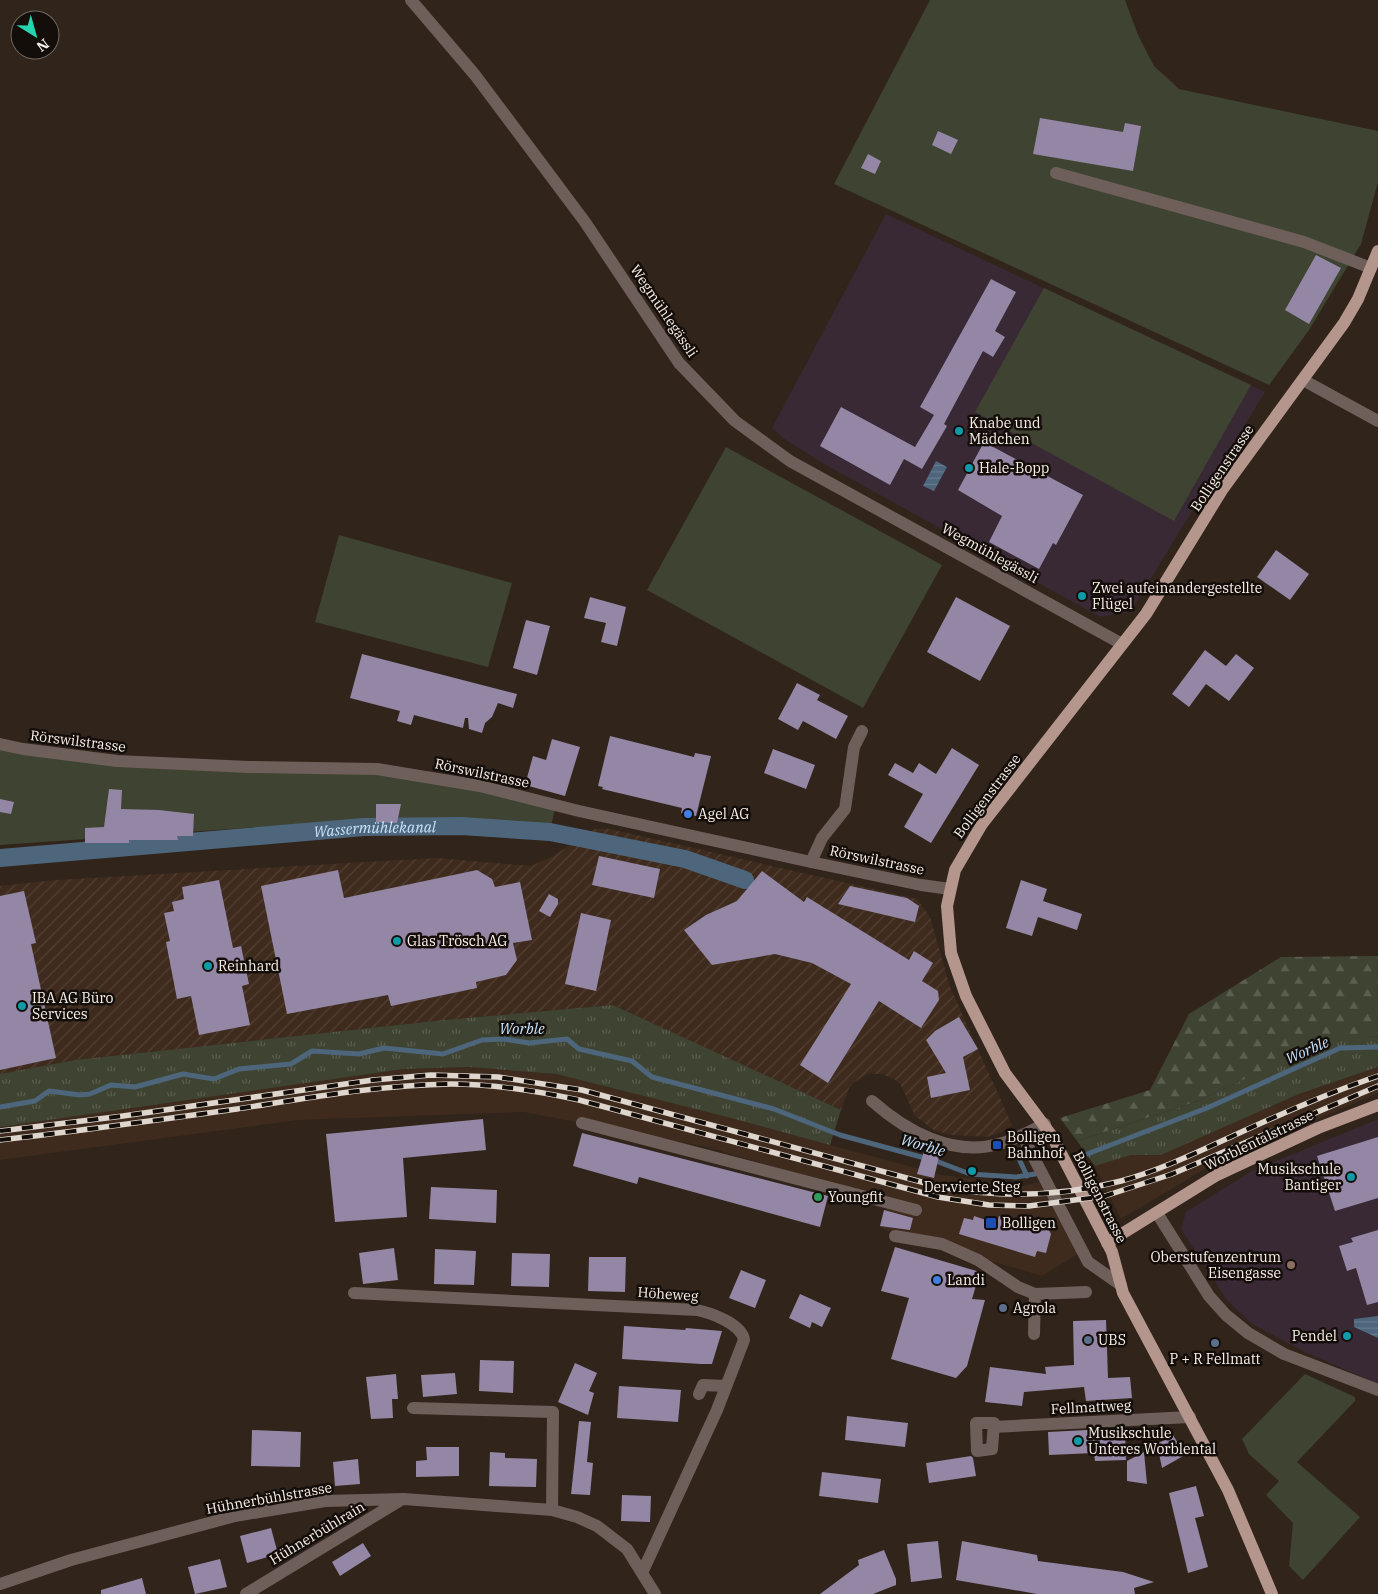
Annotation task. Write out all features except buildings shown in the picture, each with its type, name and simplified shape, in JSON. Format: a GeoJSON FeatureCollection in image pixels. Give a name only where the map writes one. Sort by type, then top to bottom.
{"type":"FeatureCollection","features":[{"type":"Feature","properties":{"kind":"main road","name":"Bolligenstrasse"},"geometry":{"type":"LineString","coordinates":[[1272,1594],[1228,1490],[1121,1285],[1107,1243],[1045,1124],[1005,1073],[960,980],[951,952],[947,931],[947,906],[955,870],[982,824],[1146,614],[1222,490],[1344,323],[1378,251]]}},
{"type":"Feature","properties":{"kind":"main road","name":"Worblentalstrasse"},"geometry":{"type":"LineString","coordinates":[[1107,1243],[1157,1214],[1217,1175],[1318,1128],[1378,1104]]}},
{"type":"Feature","properties":{"kind":"street","name":"Wegmühlegässli"},"geometry":{"type":"LineString","coordinates":[[411,0],[475,75],[585,222],[680,363],[734,420],[790,460],[1122,644]]}},
{"type":"Feature","properties":{"kind":"street"},"geometry":{"type":"LineString","coordinates":[[1056,172],[1304,242],[1371,268]]}},
{"type":"Feature","properties":{"kind":"street"},"geometry":{"type":"LineString","coordinates":[[1303,380],[1378,421]]}},
{"type":"Feature","properties":{"kind":"street"},"geometry":{"type":"LineString","coordinates":[[811,862],[822,838],[845,809],[854,747],[862,732]]}},
{"type":"Feature","properties":{"kind":"street","name":"Rörswilstrasse"},"geometry":{"type":"LineString","coordinates":[[0,744],[23,750],[117,761],[249,767],[377,769],[480,786],[579,811],[811,862],[921,885],[950,888]]}},
{"type":"Feature","properties":{"kind":"street"},"geometry":{"type":"LineString","coordinates":[[872,1102],[893,1120],[912,1132],[937,1141],[969,1147],[997,1145],[1045,1124]]}},
{"type":"Feature","properties":{"kind":"street"},"geometry":{"type":"LineString","coordinates":[[582,1123],[916,1210]]}},
{"type":"Feature","properties":{"kind":"street"},"geometry":{"type":"LineString","coordinates":[[1022,1135],[1088,1262],[1121,1285]]}},
{"type":"Feature","properties":{"kind":"street"},"geometry":{"type":"LineString","coordinates":[[1157,1214],[1210,1296],[1226,1315],[1248,1333],[1284,1354],[1378,1390]]}},
{"type":"Feature","properties":{"kind":"street"},"geometry":{"type":"LineString","coordinates":[[895,1236],[942,1244],[978,1260],[1018,1287],[1035,1294],[1086,1292]]}},
{"type":"Feature","properties":{"kind":"street","name":"Höheweg"},"geometry":{"type":"LineString","coordinates":[[354,1293],[706,1312],[739,1330],[744,1340],[717,1410],[642,1573]]}},
{"type":"Feature","properties":{"kind":"street"},"geometry":{"type":"LineString","coordinates":[[1034,1334],[1035,1294]]}},
{"type":"Feature","properties":{"kind":"street"},"geometry":{"type":"LineString","coordinates":[[699,1394],[704,1385],[726,1386]]}},
{"type":"Feature","properties":{"kind":"street"},"geometry":{"type":"LineString","coordinates":[[413,1408],[553,1412],[552,1510]]}},
{"type":"Feature","properties":{"kind":"street","name":"Fellmattweg"},"geometry":{"type":"LineString","coordinates":[[994,1427],[1190,1417]]}},
{"type":"Feature","properties":{"kind":"street","name":"Hühnerbühlstrasse"},"geometry":{"type":"LineString","coordinates":[[0,1584],[71,1560],[235,1516],[324,1501],[404,1499],[552,1510],[577,1517],[597,1526],[627,1549],[655,1594]]}},
{"type":"Feature","properties":{"kind":"street","name":"Hühnerbühlrain"},"geometry":{"type":"LineString","coordinates":[[246,1594],[350,1529],[404,1499]]}},
{"type":"Feature","properties":{"kind":"shaded area"},"geometry":{"type":"Polygon","coordinates":[[[886,214],[1265,392],[1134,606],[1126,613],[1100,617],[817,460],[783,438],[772,428],[886,214]]]}},
{"type":"Feature","properties":{"kind":"shaded area"},"geometry":{"type":"Polygon","coordinates":[[[595,829],[610,829],[917,899],[930,917],[950,987],[1012,1125],[1002,1132],[987,1137],[952,1135],[935,1131],[915,1116],[901,1085],[894,1079],[881,1074],[868,1074],[854,1082],[849,1088],[841,1110],[613,1005],[444,1020],[75,1060],[0,1074],[0,886],[56,880],[436,858],[531,866],[553,856],[595,829]]]}},
{"type":"Feature","properties":{"kind":"shaded area"},"geometry":{"type":"Polygon","coordinates":[[[469,1067],[556,1074],[727,1117],[942,1175],[1003,1183],[1021,1183],[1023,1186],[1039,1182],[1078,1254],[1042,1276],[880,1228],[888,1201],[707,1147],[524,1112],[298,1120],[0,1160],[0,1127],[404,1069],[469,1067]]]}},
{"type":"Feature","properties":{"kind":"shaded area"},"geometry":{"type":"Polygon","coordinates":[[[1378,1067],[1378,1093],[1213,1164],[1121,1219],[1095,1166],[1131,1155],[1161,1155],[1299,1094],[1378,1067]]]}},
{"type":"Feature","properties":{"kind":"shaded area","name":"Oberstufenzentrum Eisengasse"},"geometry":{"type":"Polygon","coordinates":[[[1378,1119],[1378,1384],[1307,1353],[1252,1324],[1227,1300],[1181,1229],[1186,1212],[1250,1172],[1378,1119]]]}},
{"type":"Feature","properties":{"kind":"green space"},"geometry":{"type":"Polygon","coordinates":[[[930,0],[1125,0],[1138,35],[1154,66],[1179,89],[1378,131],[1378,182],[1361,244],[1309,330],[1269,385],[834,184],[930,0]]]}},
{"type":"Feature","properties":{"kind":"green space"},"geometry":{"type":"Polygon","coordinates":[[[1044,288],[1251,385],[1174,521],[975,412],[1044,288]]]}},
{"type":"Feature","properties":{"kind":"green space"},"geometry":{"type":"Polygon","coordinates":[[[726,447],[942,565],[863,708],[647,590],[726,447]]]}},
{"type":"Feature","properties":{"kind":"green space"},"geometry":{"type":"Polygon","coordinates":[[[339,535],[512,583],[488,667],[315,622],[339,535]]]}},
{"type":"Feature","properties":{"kind":"green space"},"geometry":{"type":"Polygon","coordinates":[[[0,744],[117,761],[377,769],[556,805],[551,826],[460,819],[362,820],[0,845],[0,744]]]}},
{"type":"Feature","properties":{"kind":"green space"},"geometry":{"type":"Polygon","coordinates":[[[1378,956],[1378,1036],[1328,1040],[1198,1101],[1077,1141],[1060,1118],[1150,1090],[1189,1014],[1281,957],[1378,956]]]}},
{"type":"Feature","properties":{"kind":"green space"},"geometry":{"type":"Polygon","coordinates":[[[613,1005],[841,1110],[830,1145],[556,1074],[469,1067],[404,1069],[0,1127],[0,1074],[75,1060],[444,1020],[613,1005]]]}},
{"type":"Feature","properties":{"kind":"green space"},"geometry":{"type":"Polygon","coordinates":[[[1378,1036],[1378,1067],[1299,1094],[1161,1155],[1131,1155],[1095,1166],[1077,1141],[1198,1101],[1328,1039],[1378,1036]]]}},
{"type":"Feature","properties":{"kind":"green space"},"geometry":{"type":"Polygon","coordinates":[[[1305,1374],[1355,1397],[1355,1401],[1297,1462],[1360,1517],[1303,1580],[1289,1566],[1293,1523],[1266,1495],[1279,1481],[1249,1454],[1242,1439],[1305,1374]]]}},
{"type":"Feature","properties":{"kind":"water"},"geometry":{"type":"Polygon","coordinates":[[[936,461],[947,467],[934,491],[923,486],[936,461]]]}},
{"type":"Feature","properties":{"kind":"water"},"geometry":{"type":"Polygon","coordinates":[[[1378,1316],[1378,1338],[1354,1327],[1354,1319],[1378,1316]]]}},
{"type":"Feature","properties":{"kind":"waterway","name":"Wassermühlekanal"},"geometry":{"type":"LineString","coordinates":[[0,858],[364,827],[461,826],[550,832],[685,859],[745,880]]}},
{"type":"Feature","properties":{"kind":"waterway","name":"Worble"},"geometry":{"type":"LineString","coordinates":[[0,1107],[35,1101],[49,1091],[80,1095],[90,1094],[111,1085],[135,1087],[183,1074],[214,1079],[239,1069],[291,1064],[312,1051],[359,1054],[384,1048],[443,1054],[482,1040],[504,1039],[529,1043],[567,1039],[579,1049],[632,1061],[652,1077],[774,1109],[840,1135],[936,1161],[970,1174],[1016,1177],[1035,1174]]}},
{"type":"Feature","properties":{"kind":"waterway","name":"Worble"},"geometry":{"type":"LineString","coordinates":[[1082,1156],[1207,1108],[1340,1048],[1378,1047]]}},
{"type":"Feature","properties":{"kind":"waterway","name":"Wassermühlekanal"},"geometry":{"type":"LineString","coordinates":[[1020,1161],[1027,1176]]}},
{"type":"Feature","properties":{"kind":"railway"},"geometry":{"type":"LineString","coordinates":[[0,1131],[123,1116],[373,1080],[431,1075],[498,1077],[582,1090],[940,1187],[985,1193],[1030,1194],[1076,1190],[1136,1177],[1180,1160],[1307,1103],[1378,1076]]}},
{"type":"Feature","properties":{"kind":"railway"},"geometry":{"type":"LineString","coordinates":[[0,1140],[237,1109],[370,1089],[451,1084],[484,1085],[532,1091],[579,1100],[938,1197],[989,1205],[1029,1206],[1105,1196],[1172,1174],[1378,1086]]}},
{"type":"Feature","properties":{"kind":"place","name":"Knabe und Mädchen"},"geometry":{"type":"Point","coordinates":[959,431]}},
{"type":"Feature","properties":{"kind":"place","name":"Hale-Bopp"},"geometry":{"type":"Point","coordinates":[969,468]}},
{"type":"Feature","properties":{"kind":"place","name":"Zwei aufeinandergestellte Flügel"},"geometry":{"type":"Point","coordinates":[1082,596]}},
{"type":"Feature","properties":{"kind":"place","name":"Agel AG"},"geometry":{"type":"Point","coordinates":[688,814]}},
{"type":"Feature","properties":{"kind":"place","name":"Glas Trösch AG"},"geometry":{"type":"Point","coordinates":[397,941]}},
{"type":"Feature","properties":{"kind":"place","name":"Reinhard"},"geometry":{"type":"Point","coordinates":[208,966]}},
{"type":"Feature","properties":{"kind":"place","name":"IBA AG Büro Services"},"geometry":{"type":"Point","coordinates":[22,1006]}},
{"type":"Feature","properties":{"kind":"place","name":"Bolligen Bahnhof"},"geometry":{"type":"Point","coordinates":[997,1145]}},
{"type":"Feature","properties":{"kind":"place","name":"Der vierte Steg"},"geometry":{"type":"Point","coordinates":[972,1171]}},
{"type":"Feature","properties":{"kind":"place","name":"Musikschule Bantiger"},"geometry":{"type":"Point","coordinates":[1351,1177]}},
{"type":"Feature","properties":{"kind":"place","name":"Youngfit"},"geometry":{"type":"Point","coordinates":[818,1197]}},
{"type":"Feature","properties":{"kind":"place","name":"Bolligen"},"geometry":{"type":"Point","coordinates":[991,1223]}},
{"type":"Feature","properties":{"kind":"place","name":"Oberstufenzentrum Eisengasse"},"geometry":{"type":"Point","coordinates":[1291,1265]}},
{"type":"Feature","properties":{"kind":"place","name":"Landi"},"geometry":{"type":"Point","coordinates":[937,1280]}},
{"type":"Feature","properties":{"kind":"place","name":"Agrola"},"geometry":{"type":"Point","coordinates":[1003,1308]}},
{"type":"Feature","properties":{"kind":"place","name":"Pendel"},"geometry":{"type":"Point","coordinates":[1347,1336]}},
{"type":"Feature","properties":{"kind":"place","name":"UBS"},"geometry":{"type":"Point","coordinates":[1088,1340]}},
{"type":"Feature","properties":{"kind":"place","name":"P + R Fellmatt"},"geometry":{"type":"Point","coordinates":[1215,1343]}},
{"type":"Feature","properties":{"kind":"place","name":"Musikschule Unteres Worblental"},"geometry":{"type":"Point","coordinates":[1078,1441]}}]}
